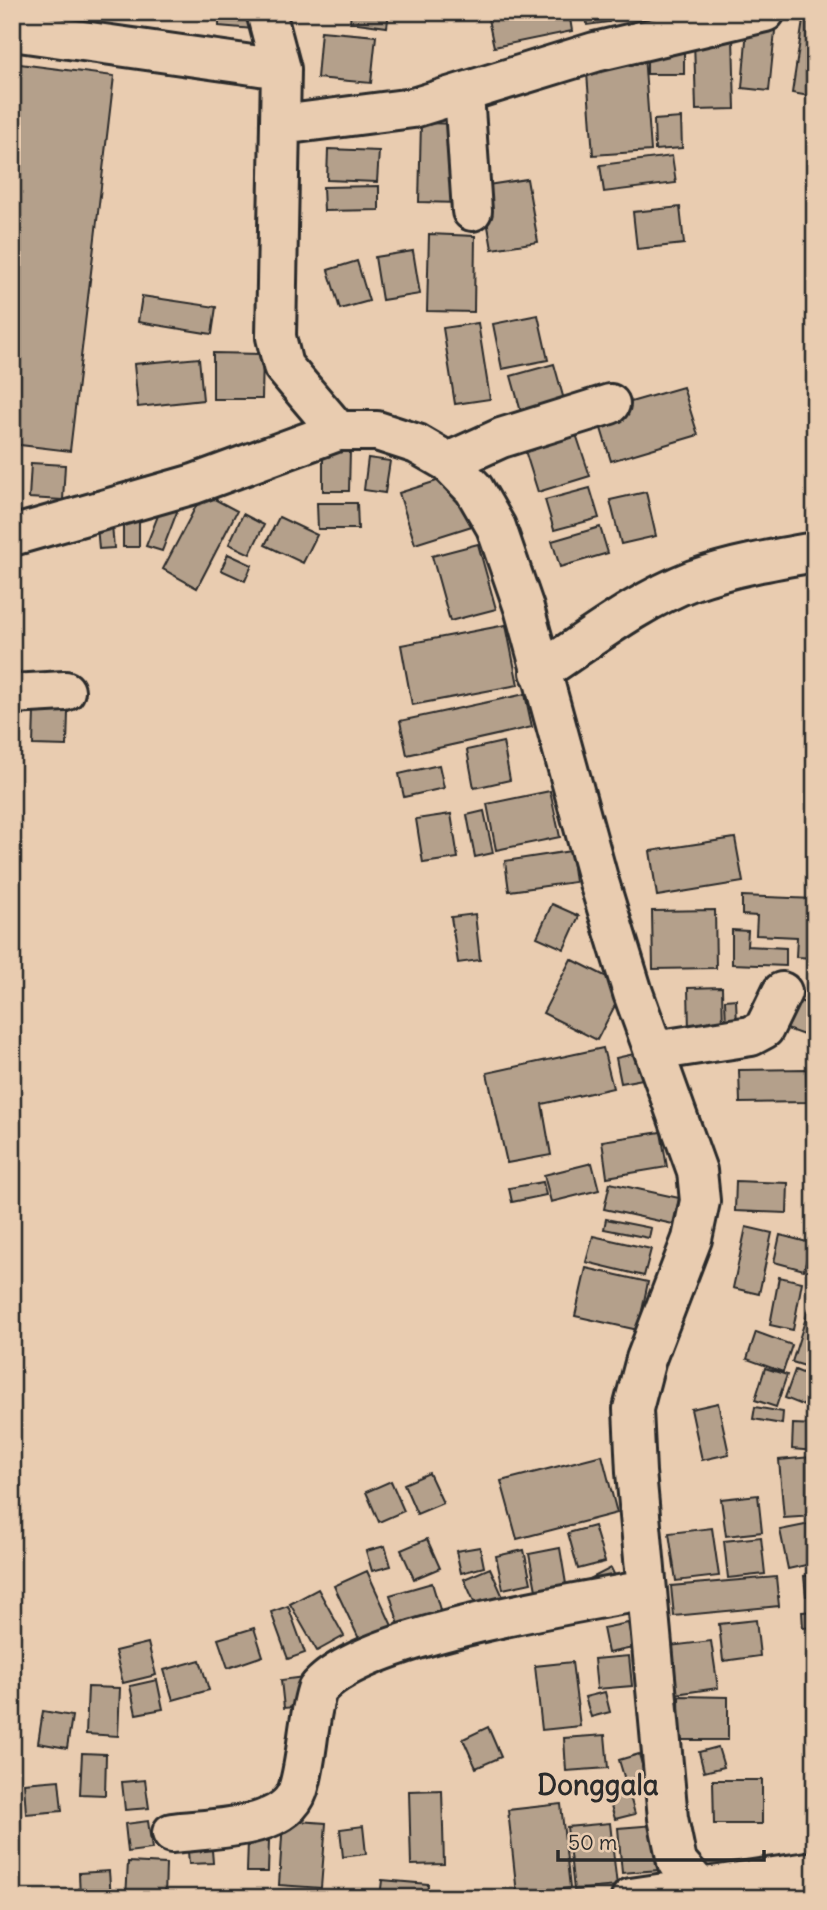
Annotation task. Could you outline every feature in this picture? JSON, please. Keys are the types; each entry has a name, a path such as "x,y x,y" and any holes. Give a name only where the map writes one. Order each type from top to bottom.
{"street":[{"path":"266,12 281,69 276,337 283,366 338,431"},
{"path":"281,125 413,108 595,52 765,12"},
{"path":"12,32 281,69"},
{"path":"464,94 472,211"},
{"path":"448,463 501,438 610,404"},
{"path":"12,536 194,484 338,431 377,431 417,444 448,463 474,489 496,527 524,608 599,882 654,1051 691,1150 700,1201 692,1239 646,1359 633,1409 636,1472 673,1852 685,1872 699,1887"},
{"path":"540,673 634,609 692,580 749,564 815,552"},
{"path":"12,694 65,691"},
{"path":"654,1051 751,1036 764,1029 782,992"},
{"path":"172,1833 255,1823 280,1814 290,1805 298,1790 317,1689 338,1672 373,1655 420,1639 493,1620 647,1590"},
{"path":"631,1898 699,1887 804,1881"}],"building":[{"path":"219,12 254,12 253,29 219,26"},
{"path":"351,12 389,12 387,27 350,22"},
{"path":"522,12 569,12 572,31 494,47 488,19"},
{"path":"585,12 608,12 609,22 587,25"},
{"path":"804,14 815,15 815,97 792,93"},
{"path":"747,28 775,31 769,91 742,88"},
{"path":"321,31 376,36 371,83 317,78"},
{"path":"733,37 735,109 696,110 694,38"},
{"path":"647,48 684,48 684,74 647,74"},
{"path":"644,55 651,151 593,155 586,59"},
{"path":"12,63 114,76 70,451 12,444"},
{"path":"681,118 682,148 655,150 654,120"},
{"path":"421,123 462,124 459,203 419,202"},
{"path":"328,149 379,151 377,182 327,180"},
{"path":"672,156 676,183 604,192 600,165"},
{"path":"527,179 538,242 492,249 481,186"},
{"path":"379,186 379,210 324,211 323,187"},
{"path":"680,207 684,244 637,249 633,212"},
{"path":"429,234 475,236 474,312 427,311"},
{"path":"413,251 420,294 382,300 375,257"},
{"path":"357,261 369,301 340,309 328,270"},
{"path":"142,296 216,307 212,334 138,322"},
{"path":"538,315 548,360 502,369 493,324"},
{"path":"478,323 490,399 455,404 443,328"},
{"path":"213,353 263,354 262,399 213,399"},
{"path":"199,358 203,400 138,407 134,364"},
{"path":"554,364 566,407 523,419 511,376"},
{"path":"683,387 698,435 611,461 596,412"},
{"path":"573,425 590,476 538,492 522,441"},
{"path":"323,449 350,450 349,491 323,491"},
{"path":"368,458 390,461 385,493 364,490"},
{"path":"31,463 65,465 63,500 29,498"},
{"path":"462,473 478,524 415,544 399,493"},
{"path":"590,488 599,518 554,530 545,500"},
{"path":"123,489 139,489 139,547 123,547"},
{"path":"646,492 656,536 621,544 610,500"},
{"path":"203,493 237,511 197,588 163,569"},
{"path":"165,498 180,504 162,551 146,546"},
{"path":"317,503 357,503 358,529 318,529"},
{"path":"111,513 114,548 99,549 96,514"},
{"path":"243,514 264,525 250,554 229,544"},
{"path":"279,517 317,535 303,563 265,545"},
{"path":"600,527 608,553 560,567 552,541"},
{"path":"478,544 496,609 450,621 432,556"},
{"path":"228,554 252,565 245,581 221,570"},
{"path":"506,625 518,685 412,705 401,645"},
{"path":"525,694 532,727 407,755 400,721"},
{"path":"34,711 68,712 67,746 33,745"},
{"path":"503,742 510,780 474,788 467,750"},
{"path":"439,765 444,788 404,797 399,774"},
{"path":"550,791 560,837 496,850 487,804"},
{"path":"484,811 493,853 475,857 467,815"},
{"path":"451,814 458,858 423,863 416,819"},
{"path":"735,838 743,882 657,896 650,851"},
{"path":"571,851 575,882 509,891 505,861"},
{"path":"742,896 815,899 815,958 796,957 797,937 756,935 757,916 742,915"},
{"path":"552,904 579,916 564,949 537,937"},
{"path":"715,910 716,968 653,969 652,911"},
{"path":"475,914 480,960 458,963 451,917"},
{"path":"732,930 748,931 747,946 786,948 786,966 732,964"},
{"path":"571,959 625,986 597,1040 543,1013"},
{"path":"722,987 723,1030 689,1031 688,988"},
{"path":"736,999 737,1026 726,1026 725,1000"},
{"path":"795,999 815,1007 815,1039 784,1028"},
{"path":"603,1048 613,1088 542,1104 551,1155 507,1163 487,1073"},
{"path":"643,1052 648,1078 621,1083 616,1058"},
{"path":"806,1069 807,1102 740,1103 739,1070"},
{"path":"661,1132 667,1167 607,1177 602,1141"},
{"path":"592,1163 599,1190 551,1202 544,1175"},
{"path":"736,1181 788,1183 787,1213 735,1211"},
{"path":"543,1182 546,1195 512,1202 509,1188"},
{"path":"610,1183 679,1198 673,1224 604,1209"},
{"path":"606,1219 651,1228 649,1238 604,1229"},
{"path":"746,1227 772,1233 759,1294 733,1288"},
{"path":"780,1235 811,1243 804,1270 774,1262"},
{"path":"593,1236 651,1249 644,1276 586,1262"},
{"path":"586,1268 648,1282 638,1330 575,1316"},
{"path":"779,1277 802,1282 793,1330 770,1325"},
{"path":"809,1308 815,1310 815,1369 792,1362"},
{"path":"756,1332 792,1345 783,1372 747,1359"},
{"path":"765,1368 787,1375 776,1407 755,1400"},
{"path":"795,1370 815,1378 805,1406 785,1398"},
{"path":"718,1403 729,1454 702,1460 691,1409"},
{"path":"755,1407 783,1412 782,1424 753,1419"},
{"path":"793,1424 815,1425 815,1451 792,1449"},
{"path":"602,1455 617,1513 517,1539 501,1481"},
{"path":"811,1457 815,1516 784,1518 779,1460"},
{"path":"429,1473 443,1503 417,1514 404,1484"},
{"path":"391,1481 404,1511 379,1522 366,1492"},
{"path":"758,1495 762,1532 726,1536 721,1499"},
{"path":"815,1523 815,1563 788,1569 780,1530"},
{"path":"594,1526 605,1562 578,1569 568,1533"},
{"path":"712,1528 719,1576 676,1581 669,1533"},
{"path":"761,1537 765,1574 728,1578 724,1541"},
{"path":"427,1539 440,1568 414,1579 401,1550"},
{"path":"385,1546 391,1566 372,1571 366,1551"},
{"path":"480,1547 484,1567 461,1573 456,1551"},
{"path":"560,1548 566,1584 536,1590 529,1554"},
{"path":"524,1550 531,1583 503,1589 496,1556"},
{"path":"490,1568 503,1597 477,1608 464,1579"},
{"path":"611,1568 617,1580 584,1582"},
{"path":"367,1571 393,1628 361,1643 334,1586"},
{"path":"815,1575 815,1596 806,1596 804,1576"},
{"path":"776,1577 779,1606 674,1616 671,1586"},
{"path":"432,1583 441,1613 399,1625 390,1595"},
{"path":"318,1589 344,1636 317,1651 290,1604"},
{"path":"288,1606 305,1653 288,1659 271,1612"},
{"path":"815,1611 815,1627 803,1628 802,1612"},
{"path":"756,1620 760,1656 723,1661 719,1624"},
{"path":"628,1623 633,1648 608,1653 603,1628"},
{"path":"254,1628 263,1656 228,1668 218,1639"},
{"path":"711,1641 718,1688 675,1694 669,1646"},
{"path":"148,1643 156,1675 123,1683 115,1651"},
{"path":"629,1656 632,1686 597,1689 594,1659"},
{"path":"200,1660 209,1690 173,1700 164,1670"},
{"path":"572,1662 580,1726 542,1730 535,1666"},
{"path":"304,1677 308,1706 284,1708 281,1680"},
{"path":"157,1680 163,1709 136,1714 130,1686"},
{"path":"88,1687 120,1688 118,1736 86,1734"},
{"path":"605,1692 610,1712 591,1717 585,1697"},
{"path":"679,1696 728,1697 728,1740 680,1740"},
{"path":"43,1711 72,1716 67,1748 38,1743"},
{"path":"488,1727 501,1757 476,1768 463,1739"},
{"path":"605,1735 608,1768 566,1771 564,1738"},
{"path":"718,1747 724,1767 704,1772 699,1752"},
{"path":"82,1753 106,1754 105,1795 80,1794"},
{"path":"639,1754 645,1775 625,1780 619,1760"},
{"path":"59,1780 62,1811 26,1814 24,1783"},
{"path":"145,1780 149,1808 125,1810 122,1782"},
{"path":"713,1780 762,1780 762,1824 714,1824"},
{"path":"442,1790 444,1864 411,1865 409,1791"},
{"path":"629,1793 635,1814 615,1819 609,1799"},
{"path":"561,1804 570,1888 517,1894 508,1810"},
{"path":"283,1820 326,1823 321,1888 279,1885"},
{"path":"148,1821 152,1849 128,1852 125,1824"},
{"path":"610,1823 617,1886 574,1890 567,1827"},
{"path":"655,1825 659,1870 622,1873 618,1828"},
{"path":"363,1826 366,1854 343,1857 340,1829"},
{"path":"211,1837 213,1863 189,1864 187,1839"},
{"path":"248,1840 269,1841 268,1872 247,1872"},
{"path":"128,1862 166,1864 165,1898 126,1898"},
{"path":"109,1871 111,1898 80,1898 79,1873"},
{"path":"382,1880 428,1884 427,1898 380,1898"}],"district":[{"name":"Donggala","path":"598,1785"}]}
